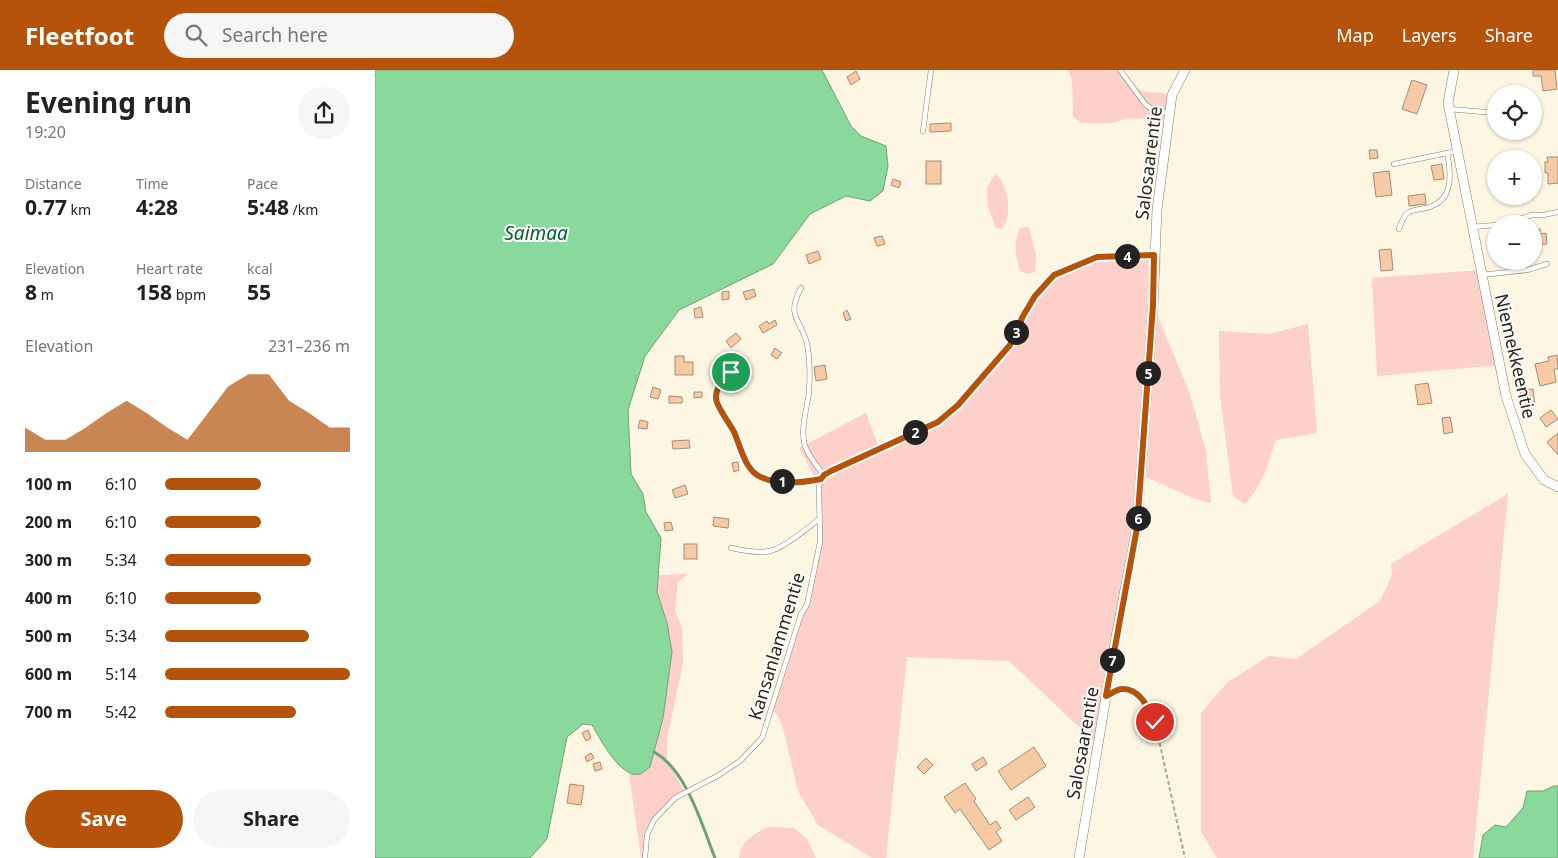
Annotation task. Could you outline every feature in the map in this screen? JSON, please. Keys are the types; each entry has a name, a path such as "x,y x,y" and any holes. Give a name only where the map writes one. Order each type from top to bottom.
{"street":[{"name":"Salosaarentie","path":"1079,858 1137,528 1153,305 1157,210 1172,95 1185,70"},
{"name":"Niemekkeentie","path":"1454,70 1448,103 1506,396 1525,454 1544,480 1558,486"}],"lane":[{"path":"923,131 931,70"},
{"path":"1120,70 1145,104 1170,114"},
{"path":"1449,109 1487,112"},
{"path":"1394,164 1457,151"},
{"path":"1399,229 1404,217 1409,212 1435,205 1446,194 1450,183 1447,154"},
{"path":"1542,215 1558,212"},
{"path":"1472,227 1487,226"},
{"path":"735,364 719,386 715,398 733,431 745,460 756,474 771,481 806,482 822,477 938,422 958,405 1010,345 1023,316 1035,296 1054,275 1097,257 1154,255"},
{"path":"1481,274 1527,270 1547,264"},
{"path":"801,288 793,304 794,315 803,331 808,348 810,377 804,419 805,444 811,459 822,477"},
{"name":"Kansanlammentie","path":"645,858 647,835 654,820 675,798 719,775 740,761 762,738 801,614 807,605 820,542 819,486 822,477"},
{"path":"731,548 759,552 771,551 804,531 819,519"}],"path":[{"path":"1106,696 1121,689 1135,692 1148,705 1155,722 1185,858"}],"shaded area":[{"path":"1068,70 1120,70 1129,81 1144,91 1172,95 1169,120 1127,118 1112,123 1082,123 1073,117 1072,80"},
{"path":"995,174 1002,182 1008,204 1007,218 1002,229 996,228 988,207 987,188"},
{"path":"1029,227 1036,256 1035,272 1028,274 1020,271 1016,244 1020,228"},
{"path":"1161,255 1158,317 1190,394 1206,451 1211,503 1193,498 1141,475 1137,528 1098,745 1009,661 907,657 886,858 872,858 818,825 798,791 783,728 777,714 771,710 801,614 807,605 820,542 819,486 799,448 866,413 879,448 938,422 958,405 1010,345 1035,296 1054,275 1097,257"},
{"path":"1481,270 1500,365 1377,376 1372,278"},
{"path":"1308,324 1317,433 1276,440 1260,482 1245,504 1233,496 1220,395 1219,331 1269,334"},
{"path":"1508,494 1473,858 1217,858 1201,832 1201,713 1228,682 1269,656 1296,659 1380,601 1392,575 1391,564"},
{"path":"688,574 678,582 675,611 682,627 683,663 667,738 667,759 685,793 675,798 650,825 645,858 641,858 629,773 640,774 667,623 657,592 658,575"},
{"path":"768,827 794,828 807,839 816,858 739,858 743,846 749,838"}],"water":[{"name":"Saimaa","path":"375,70 822,70 851,126 861,136 886,146 888,166 883,191 870,201 846,196 810,214 773,264 679,310 645,356 628,410 631,474 643,494 646,512 661,538 657,592 667,623 672,652 663,718 650,767 640,774 633,774 618,764 605,748 592,725 583,724 567,737 547,839 530,858 375,858"},
{"path":"1558,786 1558,858 1479,858 1483,835 1495,825 1506,827 1523,808 1527,791 1543,791"}],"building":[{"path":"1533,70 1555,70 1557,89 1543,91 1541,76 1533,76"},
{"path":"856,71 860,79 851,85 847,77"},
{"path":"1412,80 1427,85 1417,114 1402,109"},
{"path":"951,123 951,131 930,132 930,124"},
{"path":"1369,150 1377,150 1378,158 1370,159"},
{"path":"1547,157 1558,157 1558,183 1548,184 1548,173 1545,173 1545,162 1548,162"},
{"path":"926,161 941,161 941,184 926,184"},
{"path":"1442,164 1444,179 1434,180 1431,166"},
{"path":"1389,171 1392,195 1376,197 1373,173"},
{"path":"893,179 901,182 899,188 891,185"},
{"path":"1425,194 1426,204 1409,206 1408,196"},
{"path":"1546,233 1547,244 1542,244 1542,234"},
{"path":"882,236 885,244 877,246 874,238"},
{"path":"1391,249 1393,270 1381,271 1379,250"},
{"path":"818,251 821,259 809,264 806,255"},
{"path":"754,289 756,296 746,300 743,292"},
{"path":"729,291 729,299 722,300 722,292"},
{"path":"701,307 703,317 695,318 694,309"},
{"path":"847,310 851,319 846,321 843,313"},
{"path":"775,320 777,325 763,333 759,326 767,321 769,324"},
{"path":"736,333 741,339 731,348 726,341"},
{"path":"775,348 782,353 777,359 771,355"},
{"path":"1557,355 1558,369 1554,369 1556,382 1540,386 1535,364 1549,361 1548,357"},
{"path":"675,356 684,356 684,362 693,362 693,375 675,375"},
{"path":"825,365 827,379 816,381 814,367"},
{"path":"1428,383 1432,403 1418,405 1415,385"},
{"path":"653,387 661,390 658,399 650,397"},
{"path":"1533,389 1535,406 1522,407 1520,390"},
{"path":"694,392 702,392 702,397 694,398"},
{"path":"669,396 682,397 682,403 669,403"},
{"path":"1551,410 1558,419 1546,427 1540,418"},
{"path":"1450,417 1453,432 1444,434 1442,418"},
{"path":"640,420 648,422 647,429 638,428"},
{"path":"1558,433 1558,455 1547,442"},
{"path":"689,440 690,448 673,449 672,441"},
{"path":"738,462 739,470 734,472 732,463"},
{"path":"685,485 688,494 675,498 672,490"},
{"path":"714,517 729,519 728,528 713,526"},
{"path":"671,522 673,530 665,531 664,523"},
{"path":"684,544 697,544 697,559 684,559"},
{"path":"588,730 591,738 586,741 582,733"},
{"path":"1034,747 1046,766 1011,790 998,771"},
{"path":"591,753 594,758 587,762 585,757"},
{"path":"983,757 987,764 976,771 972,764"},
{"path":"926,758 933,765 924,774 917,767"},
{"path":"600,762 602,769 595,771 593,764"},
{"path":"965,783 990,825 996,821 1001,828 996,832 1002,841 989,850 960,809 955,813 944,797"},
{"path":"570,784 584,786 581,805 567,803"},
{"path":"1028,797 1035,807 1016,820 1009,810"}],"waterway":[{"path":"654,752 665,760 684,784 692,799 715,858"}],"route":[{"path":"731,372 719,386 715,398 733,431 745,460 756,474 771,481 806,482 821,479 831,471 938,422 958,405 1010,345 1023,316 1035,296 1054,275 1097,257 1154,255 1153,305 1137,528 1106,696 1121,689 1135,692 1148,705 1155,722"}]}
